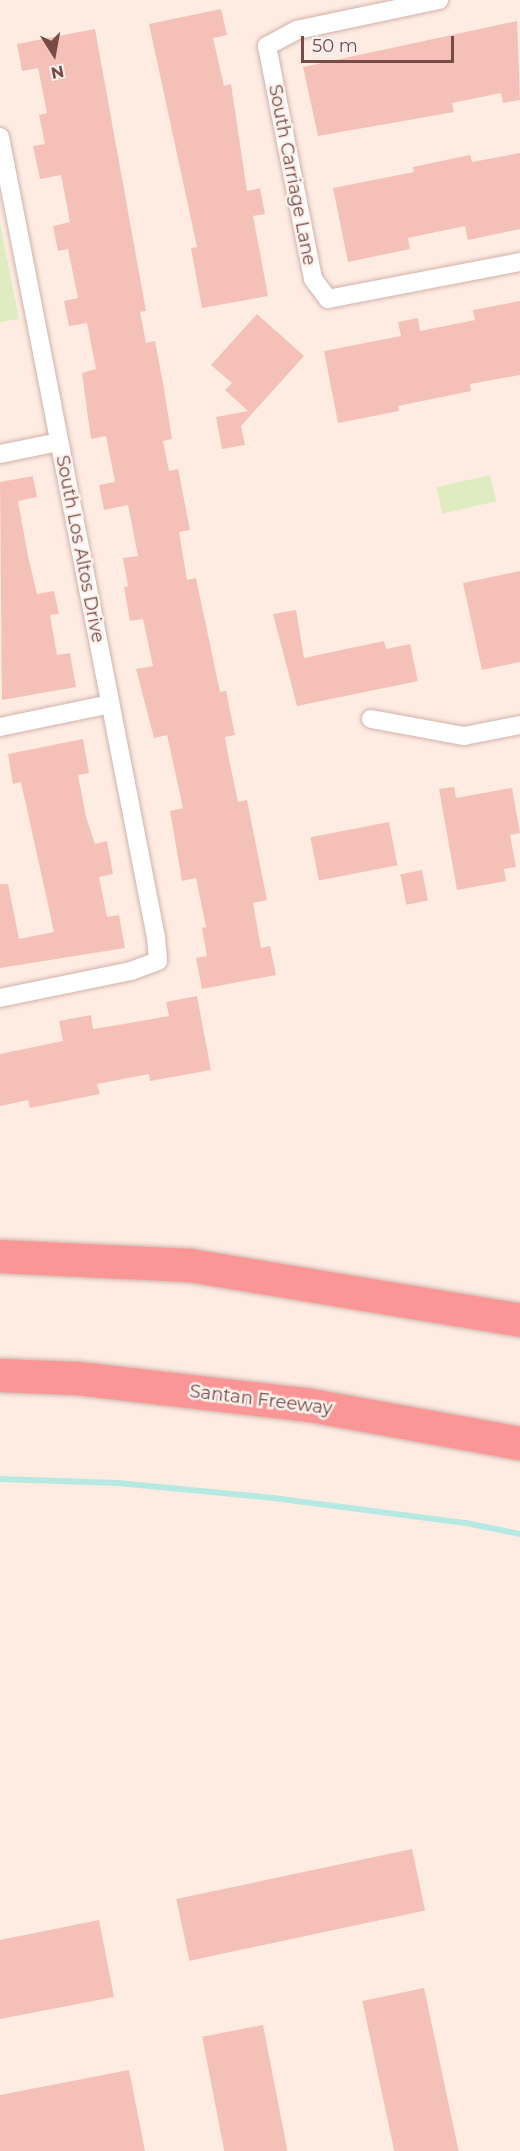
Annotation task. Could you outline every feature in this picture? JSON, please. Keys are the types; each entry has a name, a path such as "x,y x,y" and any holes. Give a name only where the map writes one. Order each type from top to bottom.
{"highway":[{"path":"0,1256 189,1265 520,1298"},
{"path":"189,1265 520,1320"},
{"name":"Santan Freeway","path":"0,1375 77,1378 310,1405 520,1443"}],"street":[{"name":"South Carriage Lane","path":"439,0 297,30 267,46 313,279 328,299 520,262"},
{"name":"South Los Altos Drive","path":"0,137 158,961 131,971 0,998"},
{"path":"0,454 58,442"},
{"path":"0,727 110,704"},
{"path":"371,719 464,736 520,725"}],"green space":[{"path":"0,223 19,319 0,322"},
{"path":"490,475 496,501 442,514 436,487"}],"building":[{"path":"221,9 227,35 213,38 224,86 231,84 247,191 260,188 265,214 253,216 268,296 202,308 191,248 197,247 149,24"},
{"path":"517,21 520,100 503,103 501,93 452,103 454,112 318,136 303,67"},
{"path":"95,29 146,311 140,312 146,343 155,341 163,383 172,439 163,441 169,471 178,469 190,530 179,532 187,580 196,578 220,692 226,691 235,735 225,737 228,754 238,802 247,800 267,900 253,903 261,948 270,946 276,975 202,989 196,958 207,956 202,928 206,927 196,878 182,881 170,811 183,808 167,735 154,738 136,669 153,666 143,619 130,621 124,587 128,586 123,558 138,556 128,505 104,510 99,485 115,482 106,436 91,439 82,373 96,369 87,323 69,326 64,301 78,298 68,249 58,251 53,226 70,222 61,175 40,179 33,146 45,144 39,115 47,113 38,68 22,71 17,44"},
{"path":"520,153 520,229 468,240 465,226 408,238 410,249 348,262 333,188 414,172 413,167 470,155 472,162"},
{"path":"520,301 520,375 470,384 471,391 398,406 399,411 338,423 324,351 401,336 398,322 418,318 420,331 475,320 473,310"},
{"path":"257,314 304,356 241,426 245,445 222,449 216,417 248,411 225,390 232,383 211,365"},
{"path":"33,476 37,497 18,501 28,556 37,594 54,591 59,614 50,615 57,655 70,653 76,687 2,700 0,482"},
{"path":"520,571 520,662 482,670 463,583"},
{"path":"296,610 304,658 384,641 386,649 410,644 418,681 297,706 273,614"},
{"path":"83,739 89,773 78,775 86,817 95,844 107,841 113,874 99,877 107,917 119,915 125,948 0,968 0,884 8,884 19,939 54,932 21,782 13,784 8,754"},
{"path":"454,787 456,798 512,788 520,833 510,835 516,867 504,869 506,881 457,890 439,789"},
{"path":"389,822 397,865 319,880 310,837"},
{"path":"422,870 428,900 406,905 400,874"},
{"path":"197,996 211,1070 150,1081 149,1074 97,1084 100,1094 30,1108 28,1100 0,1106 0,1054 63,1041 59,1021 91,1015 93,1029 169,1016 166,1002"},
{"path":"412,1849 425,1911 189,1961 176,1899"},
{"path":"99,1920 114,1997 0,2019 0,1940"},
{"path":"424,1988 459,2151 394,2151 362,2001"},
{"path":"263,2025 287,2151 224,2151 202,2037"},
{"path":"129,2070 145,2151 0,2151 0,2095"}],"waterway":[{"path":"0,1479 118,1483 273,1498 466,1523 520,1534"}]}
